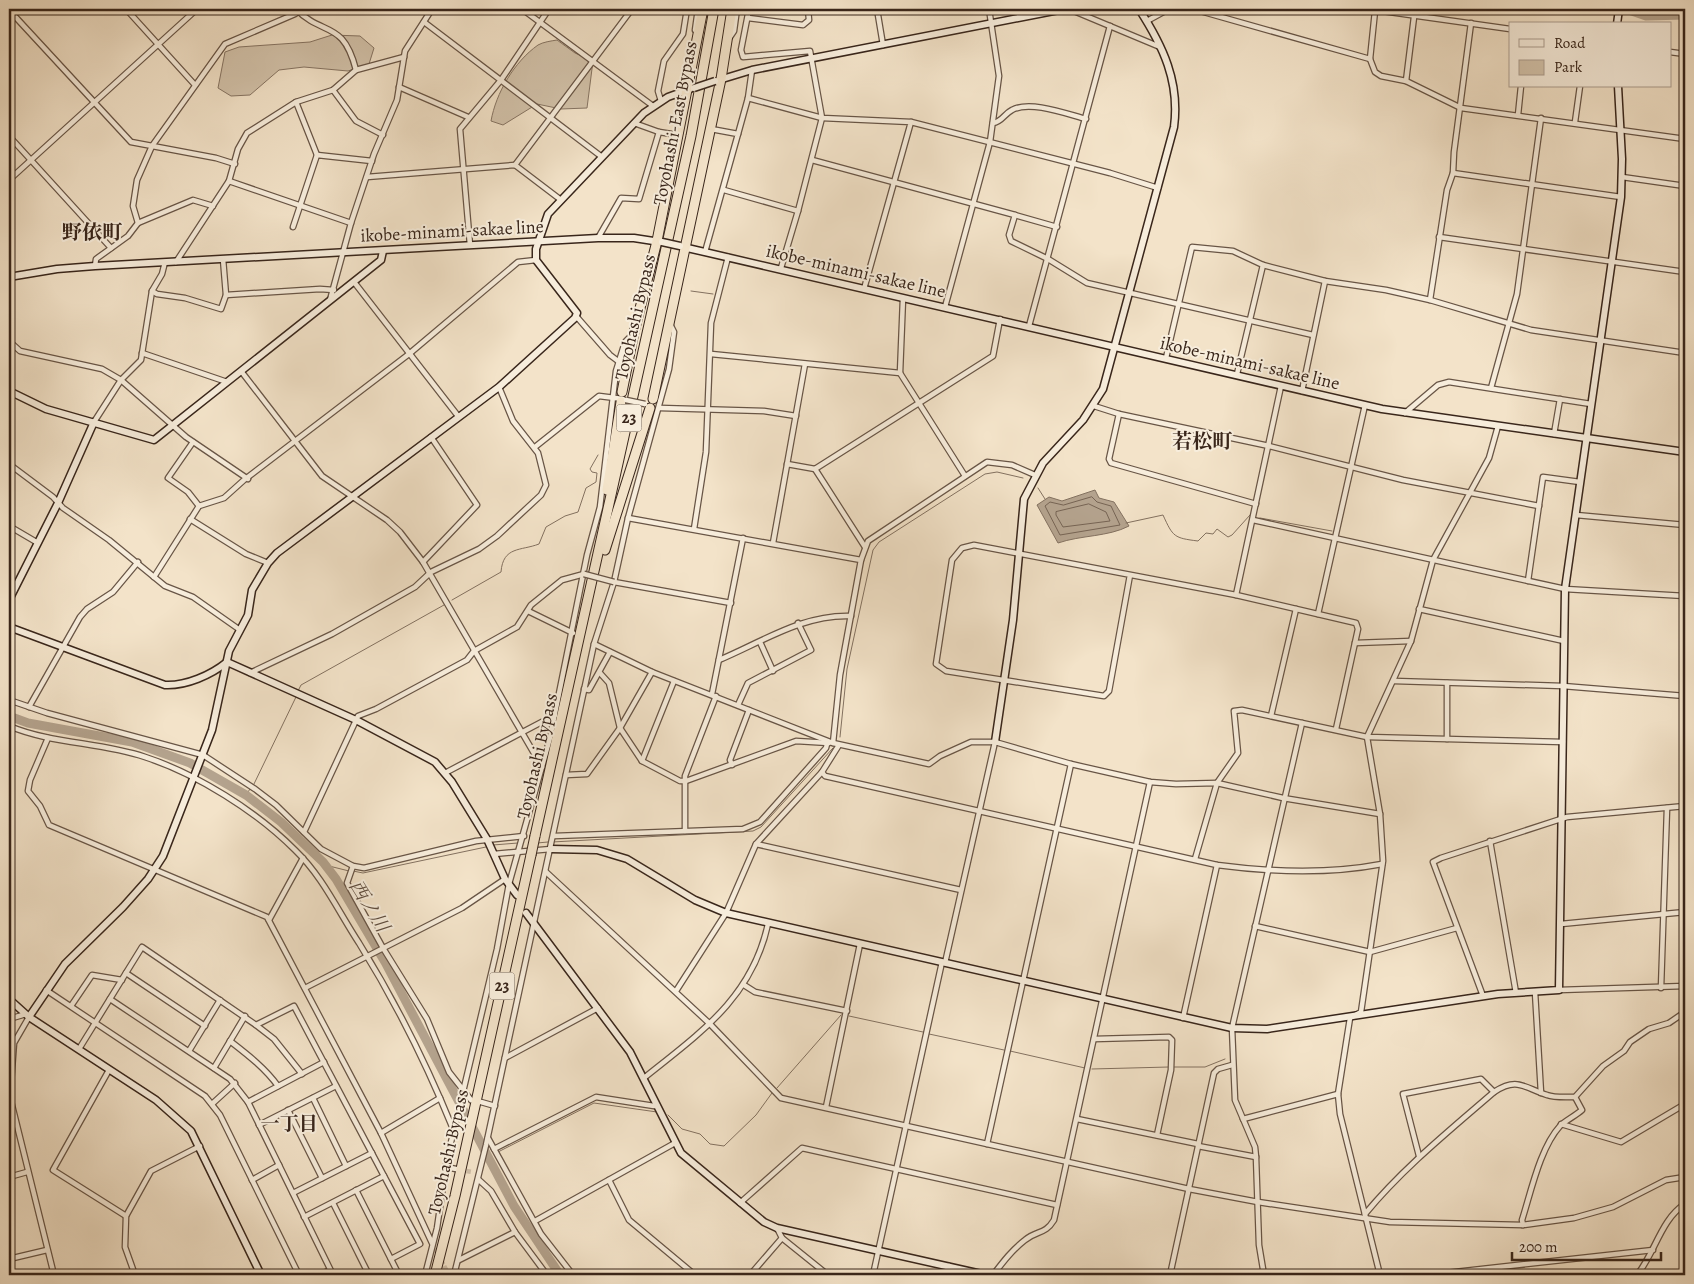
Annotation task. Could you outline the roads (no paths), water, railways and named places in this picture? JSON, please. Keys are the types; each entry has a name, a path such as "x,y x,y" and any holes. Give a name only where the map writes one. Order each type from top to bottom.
{"highway":[{"name":"23","path":"598,554 634,332 662,243 679,135 691,88 703,9"},
{"name":"Toyohashi-East Bypass","path":"662,243 691,136 714,9"},
{"name":"23","path":"590,591 600,568 654,405 683,247 710,128 732,9"},
{"name":"Toyohashi Bypass","path":"435,1275 473,1117 590,591 662,243"}],"street":[{"path":"126,9 195,85"},
{"path":"9,180 197,9"},
{"path":"329,302 334,290 342,252 351,223 372,161 397,100 404,57 432,9"},
{"path":"522,9 653,106"},
{"path":"470,245 460,129 468,117 501,80 549,9"},
{"path":"515,165 632,9"},
{"path":"661,101 658,91 664,61 683,34 687,9"},
{"path":"696,48 693,41 698,9"},
{"path":"726,42 734,31 737,9"},
{"path":"749,9 741,50 742,57 810,51 822,118 798,211 780,268"},
{"path":"748,18 803,25 809,20 808,9"},
{"path":"877,9 883,45"},
{"path":"945,307 974,204 993,123 999,76 989,9"},
{"path":"618,361 610,355 576,316 536,260 544,220 634,123 653,106 691,88 752,70 1064,9"},
{"path":"1069,9 1161,47"},
{"path":"873,1275 905,1126 995,742 1012,620 1024,498 1034,475 1049,454 1083,420 1094,406 1103,389 1159,188 1176,111 1174,83 1161,47 1139,9"},
{"path":"1147,21 1169,9"},
{"path":"1193,9 1370,59"},
{"path":"1368,9 1414,17 1509,29"},
{"path":"1617,22 1619,9"},
{"path":"9,10 131,142 216,158 235,164"},
{"path":"138,223 133,206 138,180 152,146 225,44 298,10 332,31 347,44 356,70"},
{"path":"1375,11 1370,59 1375,72 1381,76 1406,81 1460,108 1575,122 1685,139"},
{"path":"1406,81 1414,17"},
{"path":"424,22 602,157"},
{"path":"1430,300 1447,190 1453,173 1454,152 1471,23"},
{"path":"1029,326 1110,26"},
{"path":"1672,52 1685,54"},
{"path":"176,262 229,181 238,149 247,133 296,102 333,90 356,70 404,57"},
{"path":"705,252 724,190 748,98 752,70"},
{"path":"399,86 468,117"},
{"path":"1518,115 1522,88"},
{"path":"1575,122 1580,88"},
{"path":"1559,990 1565,589 1621,197 1621,130 1618,88"},
{"path":"333,90 356,122 382,135"},
{"path":"748,98 822,118 911,122 1110,173 1159,188"},
{"path":"292,227 317,155 296,102"},
{"path":"993,123 998,122 1012,109 1039,107 1086,119"},
{"path":"1491,388 1517,294 1541,118"},
{"path":"864,289 911,122"},
{"path":"634,123 660,132 679,135"},
{"path":"710,128 738,134"},
{"path":"598,238 621,198 639,198 660,132"},
{"path":"9,136 111,248"},
{"path":"317,155 372,161"},
{"path":"812,160 1057,227"},
{"path":"367,177 515,165 561,200"},
{"path":"1453,173 1621,197"},
{"path":"1622,177 1685,186"},
{"path":"229,181 351,223"},
{"path":"724,190 798,211"},
{"path":"95,266 96,259 128,236 138,223 193,200 213,206"},
{"path":"1015,215 1009,235 1011,241 1048,259 1086,284 1130,292 1313,335"},
{"path":"1439,237 1685,272"},
{"name":"ikobe-minami-sakae line","path":"9,277 57,268 539,241 628,238 683,247 780,268 1365,405 1405,413 1685,452"},
{"path":"1166,358 1192,247 1233,251 1263,265 1325,281 1386,290 1430,300 1531,330 1685,353"},
{"path":"9,391 46,408 154,440 382,260 383,251"},
{"path":"694,529 706,452 711,323 728,257"},
{"path":"152,291 157,294 178,297 221,308 226,295 223,259"},
{"path":"154,577 199,506 224,498 409,354 518,262 536,260"},
{"path":"9,600 58,503 94,422 121,380 141,360 152,291 162,274 165,262"},
{"path":"1237,374 1263,265"},
{"path":"1302,391 1325,281"},
{"path":"354,282 458,416"},
{"path":"226,295 320,289 334,290"},
{"path":"903,298 900,373 965,476"},
{"path":"9,300 9,312"},
{"path":"54,1275 10,1097 11,1062 14,1043 27,1016 69,959 102,929 156,868 163,856 212,730 233,640 248,614 252,590 268,563 278,554 498,386 576,316"},
{"path":"787,464 815,469 993,356 1000,320"},
{"path":"425,1275 436,1228 454,1128 476,1030 497,950 507,881 520,849 555,715 600,507 612,397 618,361 624,342 634,332"},
{"path":"9,340 20,351 102,369 121,380 193,442 248,479"},
{"path":"142,353 227,382"},
{"path":"711,354 900,373"},
{"path":"773,543 806,364"},
{"path":"241,371 322,476 353,498 362,502 400,532 431,572 520,732 542,767"},
{"path":"1405,413 1443,383 1491,388 1591,404"},
{"path":"250,674 332,634 416,587 431,572 491,540 541,496 546,485 535,447 513,421 498,386"},
{"path":"1236,595 1281,386"},
{"path":"535,447 599,396 623,398 654,405 764,411 796,416"},
{"path":"1554,434 1560,399"},
{"path":"454,1275 479,1180 534,922 552,848 594,644 614,582 654,405"},
{"path":"1318,614 1365,405"},
{"path":"1094,406 1119,414 1269,446 1403,480 1538,506"},
{"path":"1119,414 1110,459 1111,463 1256,504"},
{"path":"1350,1018 1361,1012 1382,864 1380,814 1367,737 1411,641 1433,560 1490,458 1498,426"},
{"path":"423,562 477,505 431,437"},
{"path":"193,442 168,478 188,492 199,506"},
{"path":"676,991 726,913 756,844 822,772 836,744 840,675 861,560 865,547 872,536 986,462 1012,465 1034,475"},
{"path":"9,464 138,562 165,586 193,597 240,630"},
{"path":"815,469 865,547"},
{"path":"1528,581 1543,477 1580,482"},
{"path":"1576,515 1685,525"},
{"path":"628,518 861,560"},
{"path":"190,519 246,554 268,563"},
{"path":"1253,520 1565,589 1685,596"},
{"path":"9,526 38,543"},
{"path":"685,831 685,776 714,695 743,538"},
{"path":"1130,575 1109,690 1104,696 946,671 940,669 936,664 952,560 957,553 962,548 974,545 1018,552 1236,595 1356,623 1358,629 1336,729"},
{"path":"29,707 87,609 113,592 138,562"},
{"path":"304,832 358,716 376,710 467,660 474,651 517,627 531,605 562,580 584,574 614,582 731,603"},
{"path":"1419,609 1564,641"},
{"path":"528,610 573,633"},
{"path":"1271,716 1296,610"},
{"path":"719,660 798,623 835,616 851,616"},
{"path":"738,705 748,683 811,650 798,623"},
{"path":"9,627 165,685 181,684 220,668 228,662"},
{"path":"1355,643 1411,641"},
{"path":"760,642 773,670"},
{"path":"594,644 652,672 836,744 929,764 940,756 971,742 995,742 1071,764 1150,782 1176,784 1217,783 1283,798 1380,814"},
{"path":"584,689 589,690 610,652"},
{"path":"228,662 250,674 356,720 435,762 445,772 488,841 507,881 517,894"},
{"path":"566,775 587,774 620,728 652,672"},
{"path":"600,673 609,682 620,728 642,761 680,781 686,781 796,741 836,744"},
{"path":"642,761 674,681"},
{"path":"1394,681 1564,686 1685,696"},
{"path":"1447,682 1447,739"},
{"path":"9,700 203,756 252,787 321,849 352,867 364,868 488,841 523,837"},
{"path":"732,764 730,760 749,710"},
{"path":"1195,859 1217,783 1238,753 1234,711 1271,716 1367,737 1563,742"},
{"path":"445,772 555,715"},
{"path":"1264,1275 1259,1245 1256,1157 1235,1100 1232,1065 1232,1028 1283,798 1302,723"},
{"path":"9,726 48,738 145,757 192,778 216,790 252,814 303,858 321,879 368,956 454,1128"},
{"path":"48,738 30,780 28,791 40,806 49,825 156,868 264,915 270,920 381,1132 432,1243"},
{"path":"554,837 743,829 754,826 760,822 820,755 827,744"},
{"path":"986,1144 1071,764"},
{"path":"822,772 825,776 1217,865 1307,870 1382,864"},
{"path":"993,1275 1010,1253 1028,1238 1048,1230 1054,1220 1150,782"},
{"path":"1484,996 1457,928 1434,862 1441,858 1563,818 1685,806"},
{"path":"1661,988 1667,808"},
{"path":"1490,842 1516,993"},
{"path":"756,844 961,890"},
{"path":"493,852 552,848 591,850 627,859 695,900 726,913 1102,1000 1232,1028 1267,1029 1350,1018 1484,996 1516,993 1685,986"},
{"path":"270,920 303,858"},
{"path":"1183,1018 1217,865"},
{"path":"352,867 347,883 383,949 427,1019 449,1072 463,1094 471,1100"},
{"path":"546,872 676,991 781,1098 1189,1189 1367,1220 1523,1225 1592,1214 1613,1207 1666,1180 1685,1177"},
{"path":"305,988 462,908 507,881"},
{"path":"1561,924 1685,912"},
{"path":"526,913 630,1052 675,1143 686,1159 764,1222 777,1228 986,1275"},
{"path":"644,1078 710,1024 744,985 766,934 768,924"},
{"path":"1255,926 1370,952 1457,928"},
{"path":"826,1107 860,944"},
{"path":"79,1049 142,947 245,1016 274,1040 302,1074"},
{"path":"126,973 205,1026"},
{"path":"71,1006 92,975 122,980"},
{"path":"744,985 755,992 847,1011"},
{"path":"46,990 205,1096 220,1115 299,1275"},
{"path":"1535,992 1541,1092"},
{"path":"9,999 27,1016 79,1049 176,1116 191,1131 200,1146 261,1275"},
{"path":"110,999 235,1083 248,1102 333,1275"},
{"path":"189,1051 220,1000"},
{"path":"256,1025 294,1006 420,1244 391,1259"},
{"path":"505,1058 598,1008"},
{"path":"1575,1097 1603,1066 1624,1051 1630,1042 1649,1028 1669,1023 1685,1012"},
{"path":"9,1019 27,1016"},
{"path":"214,1068 245,1016"},
{"path":"1350,1018 1338,1094 1340,1114 1380,1275"},
{"path":"1094,1039 1169,1037 1172,1040 1171,1070 1158,1135"},
{"path":"230,1041 258,1063 278,1086"},
{"path":"248,1102 324,1062"},
{"path":"1170,1275 1214,1073 1218,1069 1232,1065"},
{"path":"109,1070 53,1170 126,1216"},
{"path":"1419,1156 1403,1094 1482,1079 1494,1092"},
{"path":"212,1104 235,1083"},
{"path":"1365,1214 1419,1156 1506,1084 1515,1083 1548,1096 1575,1097"},
{"path":"259,1125 336,1086"},
{"path":"1243,1118 1338,1094"},
{"path":"494,1149 596,1097 654,1106 657,1104"},
{"path":"1523,1225 1522,1220 1548,1144 1561,1124 1572,1120 1582,1110 1575,1097"},
{"path":"313,1098 346,1166"},
{"path":"381,1132 440,1098"},
{"path":"481,1102 495,1106"},
{"path":"1561,1124 1621,1142 1685,1104"},
{"path":"288,1110 322,1178"},
{"path":"1077,1118 1256,1157"},
{"path":"488,1138 541,1234 573,1275"},
{"path":"535,1221 675,1143"},
{"path":"135,1275 125,1247 126,1216 151,1171 200,1146"},
{"path":"740,1203 802,1148 1057,1205"},
{"path":"292,1193 372,1153"},
{"path":"252,1180 278,1165"},
{"path":"446,1167 456,1169"},
{"path":"9,1177 27,1172"},
{"path":"472,1172 480,1174"},
{"path":"304,1217 384,1176"},
{"path":"479,1180 491,1192 515,1232 548,1275"},
{"path":"609,1180 629,1220 695,1275"},
{"path":"356,1190 399,1275"},
{"path":"333,1203 369,1275"},
{"path":"1637,1275 1648,1262 1671,1215 1685,1204"},
{"path":"777,1228 782,1238 828,1275"},
{"path":"459,1260 515,1232"},
{"path":"750,1275 782,1238"},
{"path":"9,1259 47,1250"},
{"path":"1428,1275 1653,1250"},
{"path":"947,1275 949,1266"},
{"path":"320,1275 330,1270"}],"water":[{"path":"1095,490 1099,498 1114,502 1129,526 1121,530 1058,543 1037,505 1049,497 1062,501"}],"waterway":[{"path":"1626,9 1646,16 1685,15"},
{"path":"691,291 713,294"},
{"path":"452,600 501,572 502,564 509,554 539,544 546,527 565,516 578,512 586,488 596,482 597,473 592,472 590,469 598,455"},
{"path":"840,737 847,669 873,550 879,542 985,474 997,472 1023,478"},
{"path":"1038,488 1045,499"},
{"path":"1126,523 1163,515 1169,528 1175,535 1184,539 1198,541 1206,533 1213,534 1217,529 1228,537 1250,515"},
{"path":"1260,518 1332,531"},
{"path":"298,691 301,685 444,605"},
{"path":"253,786 296,697"},
{"name":"西ノ川","path":"9,716 28,723 132,742 190,763 246,795 281,822 323,862 336,879 385,962 514,1206 560,1275"},
{"path":"552,842 753,831 761,827 833,748"},
{"name":"西ノ川","path":"246,795 250,789"},
{"path":"537,843 548,842"},
{"path":"493,845 518,843"},
{"path":"353,871 363,873 486,847"},
{"path":"325,865 349,871"},
{"path":"777,1088 841,1015"},
{"path":"849,1016 923,1032"},
{"path":"929,1034 1004,1050"},
{"path":"1010,1051 1085,1068"},
{"path":"1174,1067 1205,1067 1225,1059"},
{"path":"1092,1069 1169,1067"},
{"path":"668,1115 682,1129 700,1134 710,1144 724,1146 756,1115 772,1093"},
{"path":"498,1152 594,1103 657,1112"}],"tunnel":[{"path":"460,1170 472,1172"},
{"path":"432,1243 449,1275"}],"district":[{"name":"野依町","path":"92,232"},
{"name":"若松町","path":"1202,441"},
{"name":"一丁目","path":"289,1124"}]}
